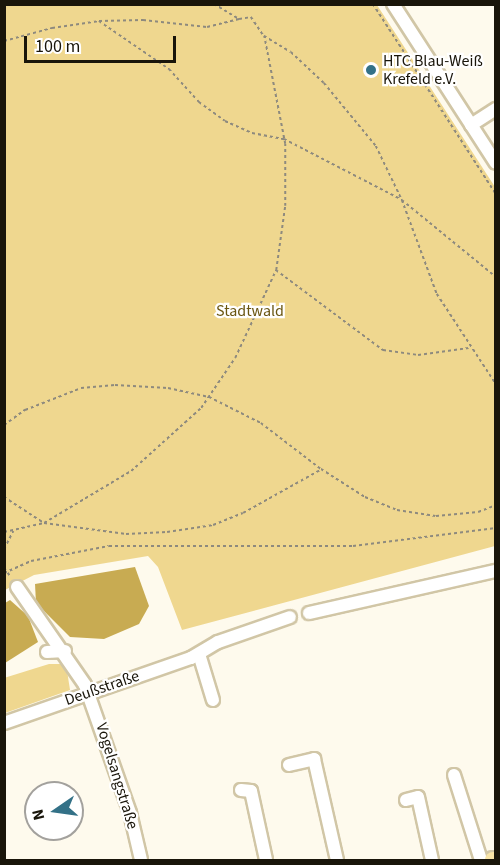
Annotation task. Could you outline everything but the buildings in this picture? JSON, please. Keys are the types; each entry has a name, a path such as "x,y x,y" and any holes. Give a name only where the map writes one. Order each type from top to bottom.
{"street":[{"path":"393,4 495,163"},
{"path":"471,125 495,109"},
{"path":"309,613 495,571"},
{"name":"Vogelsangstraße","path":"17,587 65,651 88,693 130,813 141,861"},
{"name":"Deußstraße","path":"4,723 199,654 218,642 290,617"},
{"path":"47,651 65,651"},
{"path":"199,654 213,700"},
{"path":"289,765 314,759 337,861"},
{"path":"454,775 482,861"},
{"path":"241,790 251,791 266,861"},
{"path":"406,800 418,797 432,861"}],"path":[{"path":"214,4 239,19"},
{"path":"373,4 495,194"},
{"path":"4,41 52,28 99,21 142,20 207,27 251,17 264,36 284,139 285,206 276,270 235,358 208,398 131,471 44,523 4,532"},
{"path":"99,21 169,69 199,102 225,121 252,133 284,139 402,200 495,277"},
{"path":"264,36 291,52 324,83 376,146 402,200 437,294 495,384"},
{"path":"276,270 383,350 418,355 470,348"},
{"path":"4,424 25,410 81,388 115,385 168,388 208,398 261,423 321,469 366,497 397,510 436,516 478,512 495,505"},
{"path":"4,497 44,523 126,534 213,525 276,497 321,469"},
{"path":"4,573 31,561 109,546 353,546 495,528"},
{"path":"4,549 13,531"}],"green space":[{"name":"Stadtwald","path":"4,5 377,5 495,187 495,546 182,630 158,567 148,556 34,575 5,590"},
{"path":"49,664 66,664 70,690 5,713 4,678"}],"shaded area":[{"path":"135,567 149,606 139,624 104,639 70,637 36,603 35,584"},
{"path":"10,600 28,616 38,642 5,663 5,603"}],"place":[{"name":"HTC Blau-Weiß Krefeld e.V.","path":"371,70"}]}
